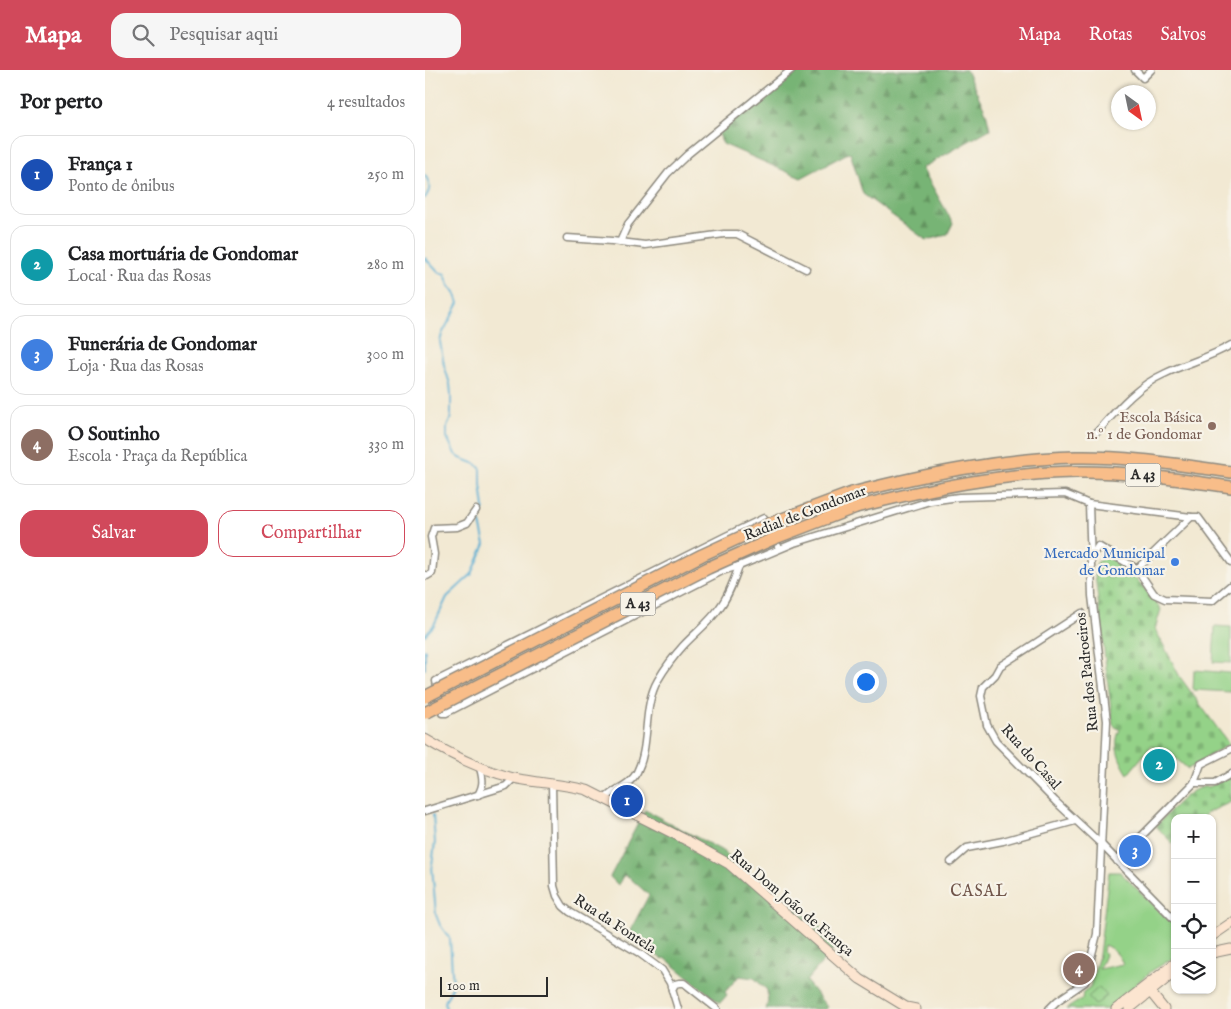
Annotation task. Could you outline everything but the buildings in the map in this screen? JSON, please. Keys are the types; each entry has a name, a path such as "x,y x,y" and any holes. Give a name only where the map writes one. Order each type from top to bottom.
{"highway":[{"name":"Radial de Gondomar","path":"425,697 702,555 769,524 852,493 926,474 991,464 1077,457 1149,460 1231,472"},
{"name":"Radial de Gondomar","path":"425,713 709,568 775,538 856,507 929,489 1002,477 1077,472 1148,475 1231,487"}],"main road":[{"name":"Rua Dom João de França","path":"425,739 450,754 480,768 514,778 587,790 688,841 729,864 860,979 906,1007 916,1009"},
{"path":"1216,933 1231,923"},
{"path":"1216,952 1231,949"},
{"path":"1129,1009 1171,967"},
{"path":"1116,1009 1171,974"},
{"path":"1147,989 1164,1009"}],"street":[{"path":"620,242 627,224 668,173 688,154 791,70"},
{"path":"1135,70 1143,78 1151,70"},
{"path":"567,238 645,245 724,234 737,234 806,269"},
{"path":"1097,432 1140,388 1163,374 1215,355 1231,345"},
{"path":"779,548 764,518 726,536 436,681 442,713 722,571 739,566 794,542 929,501 959,497 1065,494 1089,504 1191,518 1197,517 1231,562"},
{"name":"Rua dos Padroeiros","path":"1049,1009 1057,1001 1085,982 1097,934 1107,721 1092,596 1089,504"},
{"path":"425,575 427,576 432,572 434,554 431,537 434,528 457,527 467,523 476,510"},
{"path":"1137,568 1191,518"},
{"path":"605,799 630,782 637,773 643,753 651,701 657,681 682,647 720,608 730,590 739,566 726,536"},
{"path":"1091,556 1098,546 1137,568 1154,594 1165,598 1212,601 1231,585"},
{"name":"Rua do Casal","path":"1082,613 1000,666 995,675 983,687 981,696 987,725 996,741 1171,916"},
{"path":"1117,861 1193,783 1201,764 1231,749"},
{"path":"478,795 483,788 480,768"},
{"path":"1193,783 1215,783 1231,774"},
{"path":"425,810 506,786 514,778"},
{"name":"Rua da Fontela","path":"552,784 553,867 554,886 557,896 563,906 570,912 662,970 673,990 678,1009"},
{"path":"951,862 967,848 1003,841 1075,821"},
{"path":"673,990 675,984 679,982 684,983 717,1009"}],"green space":[{"path":"802,70 966,70 986,112 990,129 922,168 953,223 947,235 926,240 863,194 850,152 801,178 723,144 716,131"},
{"path":"1105,556 1112,558 1128,570 1161,609 1155,629 1180,677 1229,744 1188,769 1164,748 1161,751 1152,745 1128,774 1122,764 1117,747 1120,730 1113,725 1095,575 1097,564"},
{"path":"1215,626 1231,627 1231,663 1213,662"},
{"path":"1194,670 1231,673 1231,692 1193,690"},
{"path":"1231,776 1231,802 1206,814 1171,814 1171,842 1156,826 1188,794 1202,787 1209,787"},
{"path":"645,810 721,850 818,925 838,944 806,981 827,1007 826,1009 766,1009 768,1003 767,990 754,978 739,976 725,992 727,995 720,1003 665,958 663,960 651,951 649,953 626,938 649,895 624,875 618,885 610,877"},
{"path":"1109,872 1120,872 1171,922 1171,959 1153,970 1136,984 1133,990 1108,1009 1066,1009 1082,999 1083,992 1090,987 1099,955","holes":["1104,945 1116,953 1123,964 1099,969 1105,955 1103,952"]},
{"path":"1099,987 1107,996 1095,1005 1088,997"}],"waterway":[{"path":"425,175 429,187 425,198"},
{"path":"425,258 438,272 445,274 449,286 455,292 459,303 442,334 440,342 451,394 451,418 447,427 447,437 455,454 476,464 481,469 484,508 479,519 485,544 472,574 447,597 434,625 425,635"},
{"path":"425,650 425,669"},
{"path":"433,815 435,842 432,866 436,915 440,925 450,939 453,985 445,1002 446,1009"}],"place":[{"name":"Escola Básica n.º 1 de Gondomar","path":"1212,426"},
{"name":"Mercado Municipal de Gondomar","path":"1175,562"},
{"name":"Casa mortuária de Gondomar","path":"1159,765"},
{"name":"França 1","path":"627,801"},
{"name":"Funerária de Gondomar","path":"1135,851"},
{"name":"O Soutinho","path":"1079,969"}],"district":[{"name":"CASAL","path":"979,892"}]}
